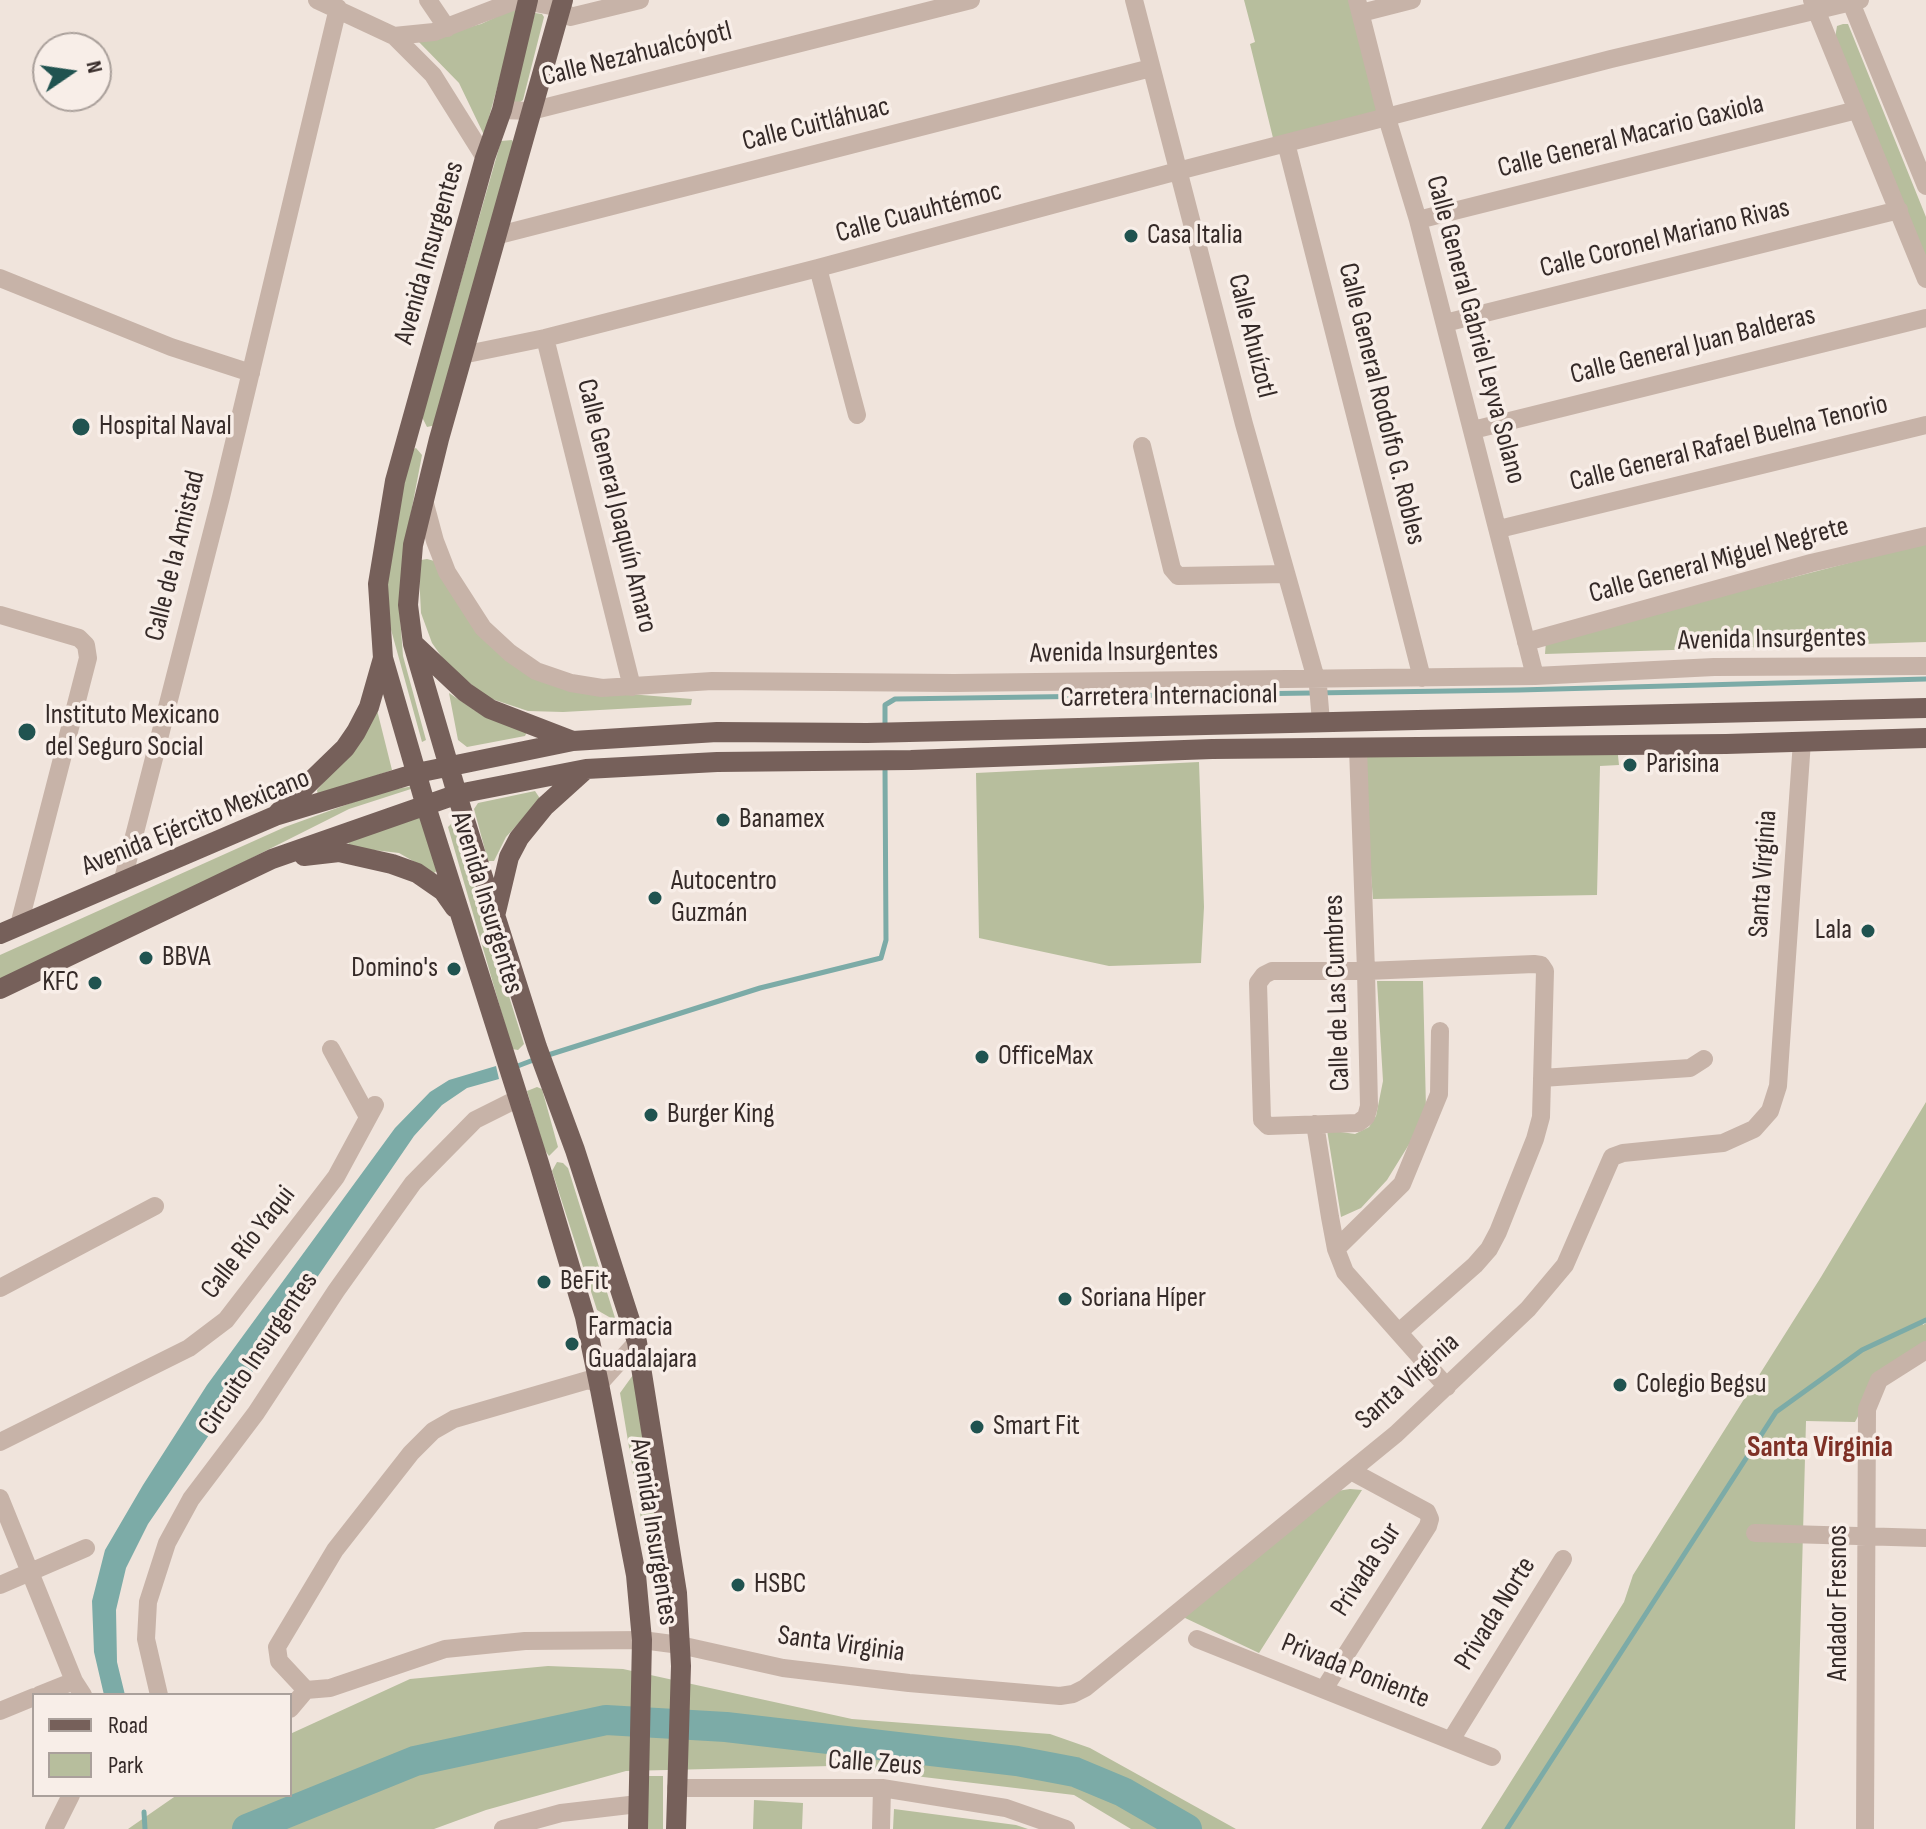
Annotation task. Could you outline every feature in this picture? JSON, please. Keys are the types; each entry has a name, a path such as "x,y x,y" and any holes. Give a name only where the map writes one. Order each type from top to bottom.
{"main road":[{"name":"Avenida Insurgentes","path":"523,0 502,110 485,158 408,434 393,495 378,584 383,658 585,1317 599,1384 636,1575 642,1640 638,1829"},
{"name":"Avenida Insurgentes","path":"562,4 439,439 413,545 408,605 413,644 495,916 637,1342 677,1593 680,1656 676,1829"},
{"path":"408,434 439,439"},
{"path":"413,644 465,692 490,709 573,741"},
{"path":"275,816 345,748 356,732 369,707 383,658"},
{"name":"Carretera Internacional","path":"417,773 573,741 717,732 867,733 1321,714 1926,708"},
{"path":"717,732 717,762"},
{"name":"Carretera Internacional","path":"272,859 425,803 586,769 717,762 904,760 1212,749 1926,738"},
{"path":"495,916 509,857 519,838 545,806 586,769"},
{"name":"Avenida Ejército Mexicano","path":"0,934 275,816 417,773"},
{"path":"0,989 272,859 339,852 392,864 417,873 443,891 461,916"},
{"path":"539,1163 575,1150"}],"street":[{"path":"317,0 394,36 433,75 485,158"},
{"path":"428,0 447,28"},
{"path":"394,36 434,32 523,0 562,4 570,17 640,0"},
{"name":"Calle Nezahualcóyotl","path":"502,110 531,111 971,0"},
{"name":"Calle Ahuízotl","path":"1134,0 1317,682 1321,714"},
{"path":"1359,6 1412,0"},
{"path":"1854,1 1926,186"},
{"name":"Calle Cuauhtémoc","path":"462,355 545,338 818,268 1814,4 1854,1"},
{"path":"1814,4 1926,279"},
{"name":"Calle General Gabriel Leyva Solano","path":"1359,6 1387,118 1418,220 1535,676"},
{"name":"Calle de la Amistad","path":"122,883 251,373 338,8"},
{"name":"Calle Cuitláhuac","path":"495,236 1151,68"},
{"name":"Calle General Macario Gaxiola","path":"1418,220 1857,110"},
{"name":"Calle General Rodolfo G. Robles","path":"1286,143 1422,678"},
{"name":"Calle Coronel Mariano Rivas","path":"1445,323 1899,210"},
{"path":"818,268 857,415"},
{"path":"0,278 171,347 251,373"},
{"name":"Calle General Juan Balderas","path":"1473,430 1926,318"},
{"name":"Calle General Joaquín Amaro","path":"545,338 632,687"},
{"name":"Calle General Rafael Buelna Tenorio","path":"1499,529 1926,425"},
{"path":"1142,446 1172,569 1178,576 1286,574"},
{"name":"Avenida Insurgentes","path":"424,500 447,572 483,628 510,653 536,671 571,683 602,688 712,681 1317,682 1714,667 1926,666"},
{"name":"Calle General Miguel Negrete","path":"1526,642 1811,563 1926,536"},
{"path":"0,615 79,638 86,645 88,658 19,925"},
{"name":"Santa Virginia","path":"680,1656 909,1683 1060,1696 1085,1688 1351,1471 1447,1387 1528,1309 1565,1265 1612,1157 1623,1153 1723,1143 1754,1129 1770,1111 1778,1086 1802,741"},
{"name":"Calle de Las Cumbres","path":"1358,748 1369,1106 1366,1117 1358,1123 1315,1124 1336,1249 1345,1272 1447,1387"},
{"path":"1315,1124 1268,1126 1262,1120 1258,983 1264,975 1272,971 1541,965 1545,971 1541,1117 1535,1139 1489,1249 1399,1332"},
{"path":"1336,1249 1402,1184 1439,1094 1440,1031"},
{"name":"Calle Río Yaqui","path":"0,1442 189,1348 226,1320 336,1177 372,1111 331,1049"},
{"path":"1542,1078 1690,1068 1704,1059"},
{"name":"Circuito Insurgentes","path":"159,1693 146,1639 148,1602 167,1543 191,1499 256,1413 336,1291 413,1183 475,1120 517,1095"},
{"path":"0,1288 155,1206"},
{"path":"306,1690 279,1661 277,1647 335,1550 411,1453 433,1431 454,1419 588,1380 599,1384 637,1342"},
{"name":"Andador Fresnos","path":"1865,1829 1867,1409 1879,1380 1926,1350"},
{"name":"Privada Sur","path":"1324,1689 1430,1519 1427,1512 1351,1471"},
{"path":"0,1498 79,1688 52,1693"},
{"path":"1755,1533 1926,1538"},
{"path":"0,1585 86,1548"},
{"name":"Privada Norte","path":"1451,1740 1563,1559"},
{"name":"Privada Poniente","path":"1197,1639 1492,1757"},
{"path":"292,1707 306,1690 330,1688 445,1649 525,1641 642,1640 680,1656"},
{"path":"0,1711 32,1698"},
{"name":"Calle Zeus","path":"676,1788 882,1788 1006,1808 1066,1829"},
{"path":"881,1829 882,1788"},
{"path":"54,1829 70,1797"},
{"path":"503,1829 561,1813 638,1804"}],"green space":[{"path":"1244,0 1354,0 1384,116 1274,142 1250,44 1255,42"},
{"path":"520,6 484,135 459,83 418,41 481,24"},
{"path":"535,13 544,17 523,100 510,102"},
{"path":"1848,24 1926,217 1926,278 1835,38 1837,26"},
{"path":"512,140 514,144 436,425 427,427 422,417 501,141"},
{"path":"416,448 422,455 407,534 399,604 403,656 426,740 422,742 387,615 386,573 408,451"},
{"path":"1926,543 1926,642 1545,654 1546,641"},
{"path":"421,560 438,562 484,635 578,690 692,699 691,705 528,711 486,697 446,663 432,643 421,613 419,574"},
{"path":"449,693 482,715 527,732 525,736 467,747 458,740"},
{"path":"377,710 392,770 318,796 317,790 351,750"},
{"path":"1617,746 1619,765 1600,766 1597,895 1373,899 1361,754"},
{"path":"1199,762 1204,907 1201,963 1109,966 979,938 976,773"},
{"path":"414,786 349,809 0,980 0,955 285,827 384,791"},
{"path":"535,791 539,801 506,837 494,861 488,861 474,809 478,803"},
{"path":"414,816 422,819 438,870 434,873 399,853 348,847 349,841"},
{"path":"454,821 524,1044 518,1050 512,1049 448,827"},
{"path":"1377,981 1423,981 1426,1109 1416,1133 1387,1180 1361,1208 1341,1217 1327,1130 1355,1134 1369,1127 1376,1116 1383,1081"},
{"path":"537,1087 542,1089 558,1147 549,1156 544,1149 527,1091"},
{"path":"1926,1102 1926,1318 1922,1321 1923,1325 1926,1323 1926,1352 1867,1399 1855,1422 1806,1421 1795,1829 1481,1829 1624,1602 1633,1575 1821,1277"},
{"path":"557,1162 568,1168 616,1321 597,1310 552,1171"},
{"path":"638,1368 674,1624 665,1627 655,1564 648,1561 620,1393"},
{"path":"1362,1490 1259,1653 1183,1617 1337,1491"},
{"path":"548,1666 623,1669 852,1719 1050,1734 1090,1748 1236,1829 1131,1829 1074,1795 831,1766 626,1771 486,1810 434,1829 128,1829 174,1797 292,1797 292,1733 410,1679"},
{"path":"648,1776 663,1776 663,1829 648,1829"},
{"path":"754,1800 803,1803 802,1829 753,1829"},
{"path":"894,1809 1016,1825 1028,1829 893,1829"}],"water":[{"path":"496,1066 499,1079 467,1088 442,1105 414,1136 148,1524 126,1568 116,1610 117,1662 125,1693 104,1693 94,1652 92,1601 105,1550 207,1385 395,1128 430,1092 449,1080"}],"waterway":[{"path":"885,729 885,705 895,699 1519,690 1926,679"},
{"path":"545,1056 760,988 881,958 886,940 885,767"},
{"path":"515,1067 536,1059"},
{"path":"1507,1829 1776,1412 1862,1350 1926,1320"},
{"path":"247,1829 415,1761 606,1720 726,1727 1017,1761 1075,1772 1123,1792 1187,1829"},
{"path":"144,1812 145,1829"}],"place":[{"name":"Casa Italia","path":"1131,236"},
{"name":"Hospital Naval","path":"81,427"},
{"name":"Instituto Mexicano del Seguro Social","path":"27,732"},
{"name":"Parisina","path":"1630,765"},
{"name":"Banamex","path":"723,820"},
{"name":"Autocentro Guzmán","path":"655,898"},
{"name":"Lala","path":"1868,931"},
{"name":"BBVA","path":"146,958"},
{"name":"Domino's","path":"454,969"},
{"name":"KFC","path":"95,983"},
{"name":"OfficeMax","path":"982,1057"},
{"name":"Burger King","path":"651,1115"},
{"name":"BeFit","path":"544,1282"},
{"name":"Soriana Híper","path":"1065,1299"},
{"name":"Farmacia Guadalajara","path":"572,1344"},
{"name":"Colegio Begsu","path":"1620,1385"},
{"name":"Smart Fit","path":"977,1427"},
{"name":"HSBC","path":"738,1585"}],"district":[{"name":"Santa Virginia","path":"1820,1448"}]}
